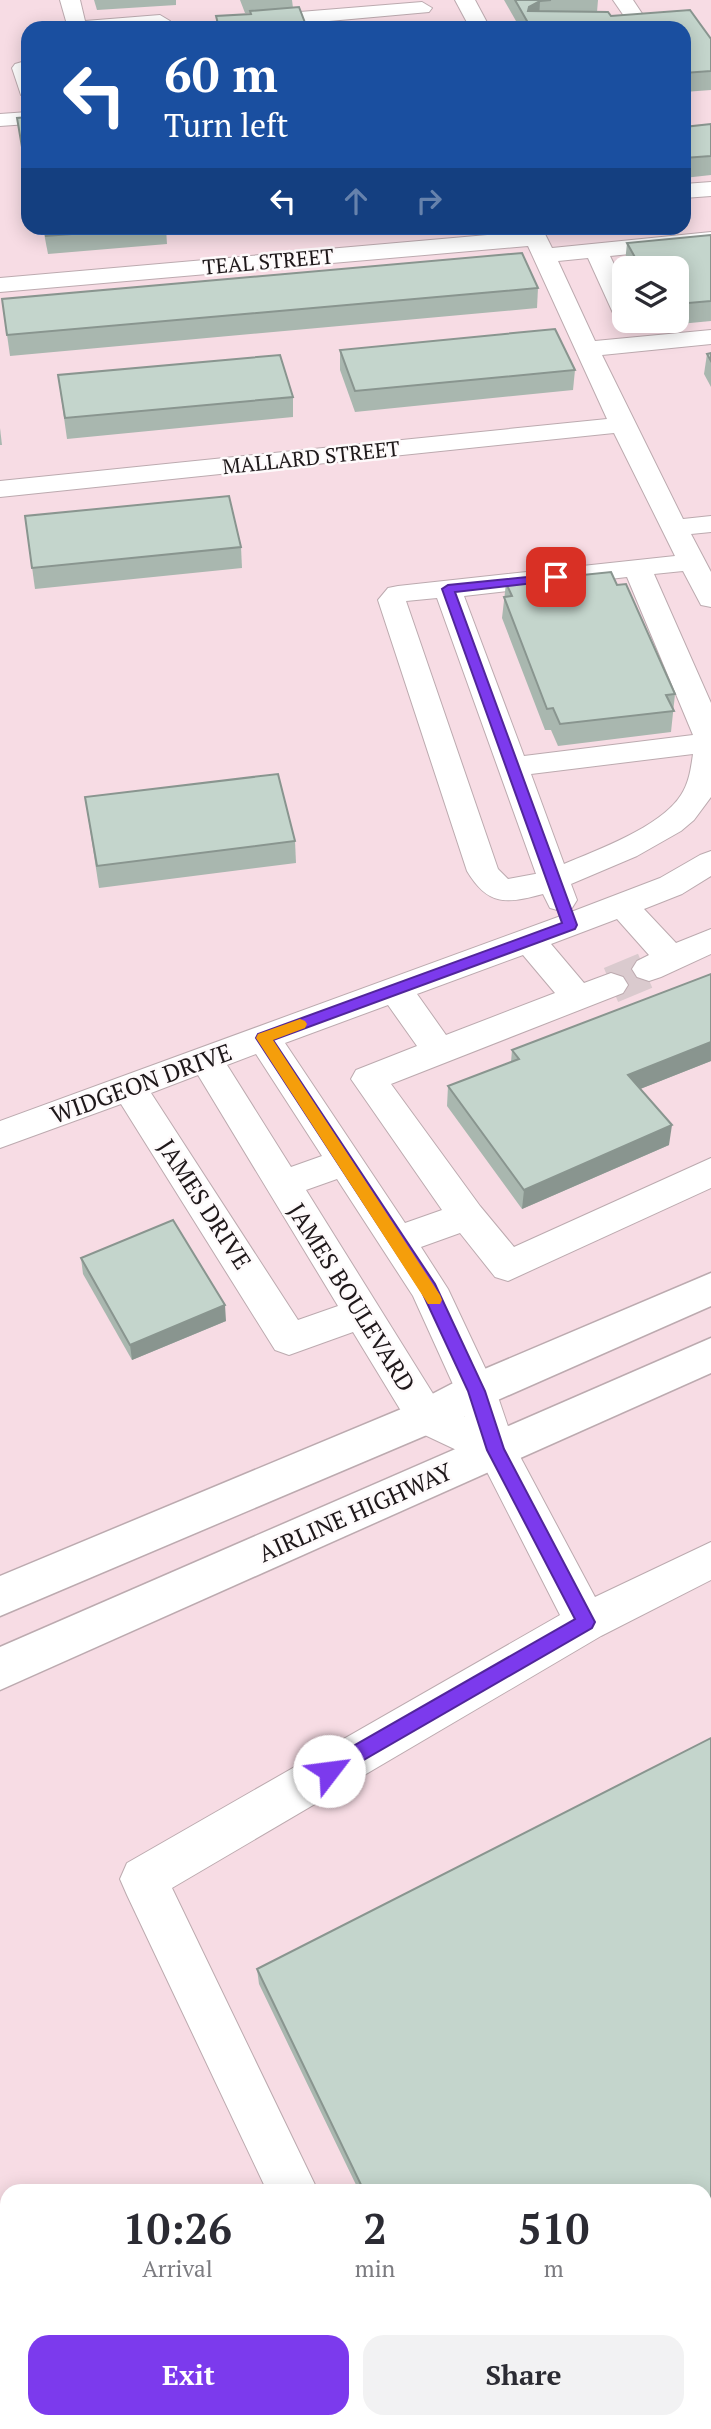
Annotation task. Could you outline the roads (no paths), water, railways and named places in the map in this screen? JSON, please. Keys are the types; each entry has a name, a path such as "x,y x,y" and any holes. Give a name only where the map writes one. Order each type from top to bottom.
{"highway":[{"path":"0,1596 426,1417 476,1391 711,1289"},
{"name":"AIRLINE HIGHWAY","path":"0,1669 711,1355"}],"street":[{"path":"70,0 75,21"},
{"path":"465,0 476,21"},
{"path":"623,0 637,21"},
{"path":"358,21 381,20 420,4 428,21"},
{"path":"0,120 21,118"},
{"path":"691,190 711,189"},
{"path":"540,236 622,425 711,599"},
{"path":"0,302 224,274 480,248 540,236 596,251 711,239"},
{"path":"596,251 612,285"},
{"name":"TEAL STREET","path":"0,285 224,274"},
{"path":"634,333 639,344"},
{"path":"587,349 711,337"},
{"name":"MALLARD STREET","path":"0,489 622,425"},
{"path":"674,528 711,524"},
{"path":"637,568 709,733 705,778 683,813 638,843 554,879 507,891 495,887 483,871 392,600 398,594 692,562"},
{"path":"448,589 570,925"},
{"path":"513,767 709,733"},
{"name":"WIDGEON DRIVE","path":"0,1135 570,925 671,886 711,863"},
{"path":"622,905 659,964 711,940"},
{"path":"530,940 578,998"},
{"path":"611,985 368,1079 467,1216 508,1266 711,1172"},
{"path":"395,989 439,1051"},
{"path":"263,1038 429,1289 476,1391 496,1450 586,1622"},
{"name":"JAMES BOULEVARD","path":"206,1059 426,1417 496,1450"},
{"name":"JAMES DRIVE","path":"129,1088 289,1339 361,1313"},
{"path":"282,1184 345,1162"},
{"path":"397,1241 467,1216"},
{"path":"290,2184 143,1879 586,1622 711,1560"}],"tunnel":[{"path":"611,985 647,970"}]}
